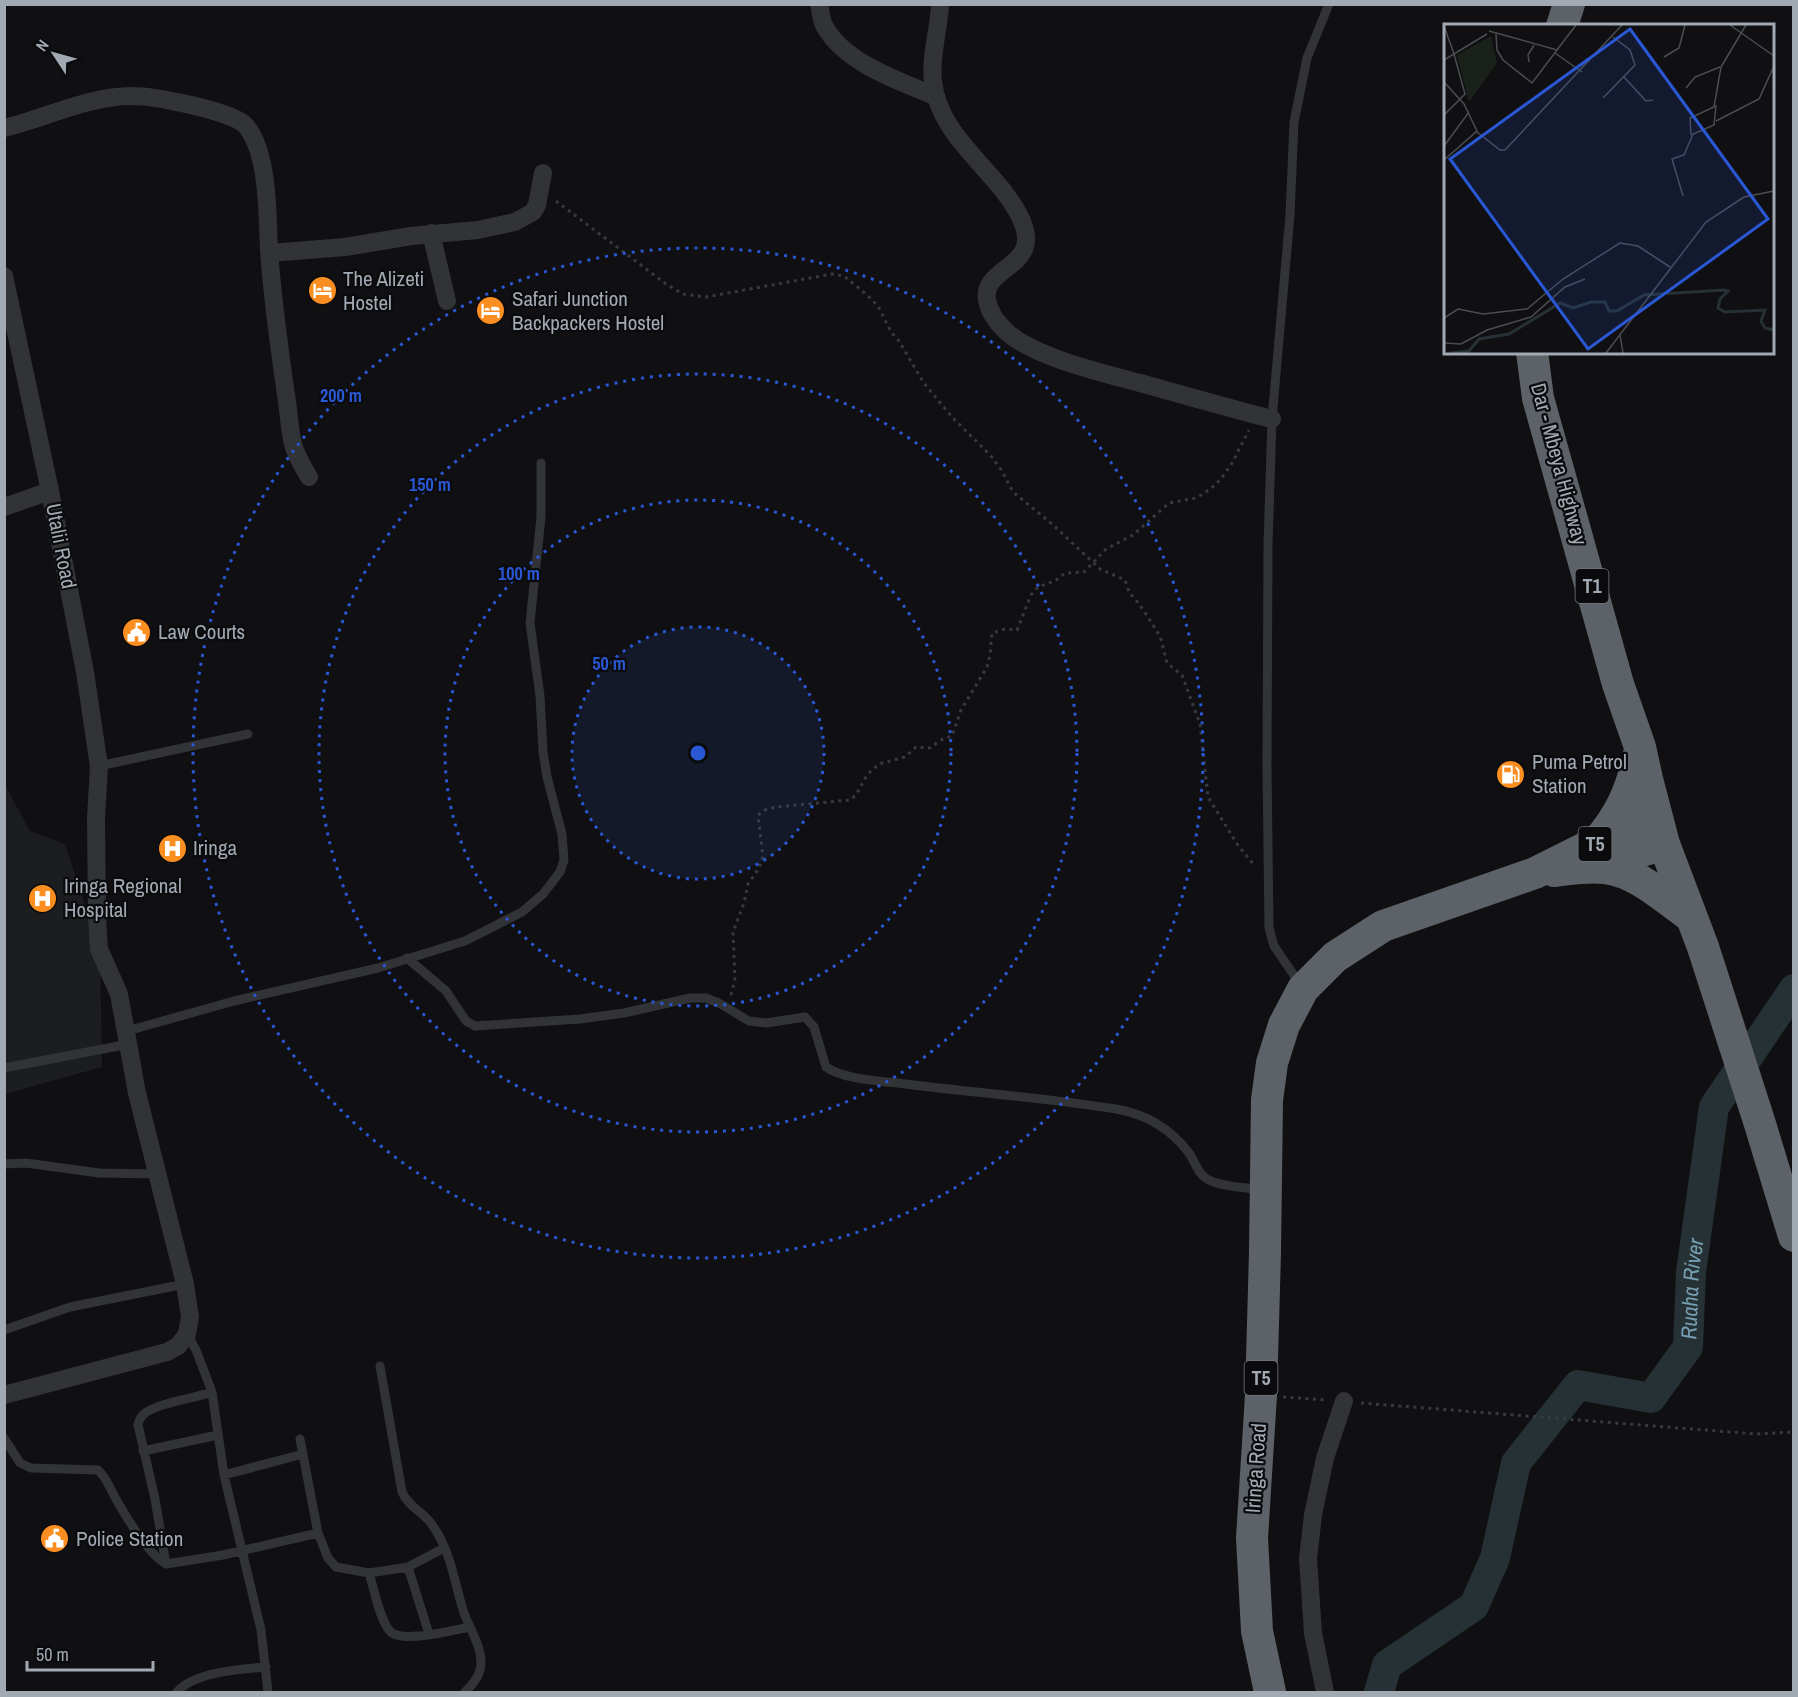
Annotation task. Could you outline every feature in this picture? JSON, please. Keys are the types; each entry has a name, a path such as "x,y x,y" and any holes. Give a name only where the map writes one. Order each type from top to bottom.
{"highway":[{"path":"1563,24 1569,4"},
{"name":"Dar - Mbeya Highway","path":"1532,354 1538,398 1618,684 1640,747 1660,831"},
{"path":"1640,747 1635,777 1625,801 1591,856 1607,868 1625,874 1662,895 1690,916"},
{"name":"T5","path":"1303,989 1335,957 1383,926 1660,831"},
{"name":"T1","path":"1660,831 1703,947 1794,1236"},
{"name":"Iringa Road","path":"1270,1692 1257,1631 1252,1538 1261,1395 1267,1100 1272,1063 1284,1025 1303,989"}],"street":[{"path":"819,4 824,26 839,46 883,74 935,96"},
{"path":"940,4 934,56 935,96 944,117 956,135 1017,211 1027,240 1025,249 1018,258 990,285 986,298 995,318 1010,334 1031,347 1083,368 1264,417"},
{"path":"4,128 78,106 132,96 192,106 237,118 245,124 256,142 262,165 277,330 293,444 309,477"},
{"path":"270,253 345,247 430,234 478,230 516,222 533,212 537,205 542,182"},
{"path":"430,234 447,301"},
{"name":"Utalii Road","path":"4,276 8,309 50,491 85,672 99,766 96,818 99,949 119,994 137,1094 185,1284 190,1317 187,1334"},
{"path":"4,507 50,491"},
{"path":"5,1395 167,1352 178,1346 187,1334"},
{"path":"1324,1692 1313,1633 1308,1559 1313,1515 1325,1458 1344,1401"}],"lane":[{"path":"1303,989 1274,946 1269,928 1268,544 1264,417 1290,215 1294,122 1306,58 1329,4"},
{"path":"4,1068 128,1038 234,1001 378,968 465,941 522,912 543,894 560,872 564,860 562,834 543,752 540,696 530,623 541,517 541,463"},
{"path":"99,766 248,734"},
{"path":"407,958 446,991 466,1021 476,1026 613,1015 690,998 706,998 749,1021 766,1023 805,1017 814,1027 826,1067 837,1073 890,1082 1068,1102 1141,1115 1157,1123 1177,1140 1189,1153 1204,1177 1214,1182 1266,1191"},
{"path":"4,1164 26,1163 99,1173 157,1174"},
{"path":"4,1330 70,1307 185,1284"},
{"path":"187,1334 196,1350 212,1392 224,1475 261,1630 268,1692"},
{"path":"380,1366 402,1492 406,1500 430,1523 452,1563 464,1612 480,1654 481,1669 465,1692"},
{"path":"166,1564 155,1499 138,1425 145,1413 161,1406 212,1392"},
{"path":"143,1451 218,1435"},
{"path":"4,1438 20,1463 31,1468 98,1470 147,1545 158,1560 166,1564 318,1533"},
{"path":"300,1439 318,1533 328,1558 336,1567 369,1573 408,1567 444,1548"},
{"path":"224,1475 303,1454"},
{"path":"408,1567 429,1634"},
{"path":"369,1573 389,1631 394,1636 429,1634 470,1627"},
{"path":"177,1692 191,1682 213,1674 266,1667"}],"path":[{"path":"542,182 666,284 683,294 706,297 832,274 844,276 867,294 878,306 922,382 991,456 1013,492 1052,524 1092,563 1125,580 1129,592 1160,636 1165,648 1166,660 1182,675 1200,724 1208,797 1238,844 1269,883"},
{"path":"728,1008 735,979 733,932 744,903 748,884 759,868 763,857 758,825 760,812 776,807 850,800 856,795 867,775 879,764 905,757 916,747 930,748 952,736 961,710 987,667 992,633 1005,629 1017,630 1031,595 1038,587 1055,581 1065,573 1084,572 1107,549 1133,535 1168,503 1196,498 1220,480 1264,417"},
{"path":"1261,1395 1756,1434 1794,1432"}],"shaded area":[{"name":"Iringa Regional Hospital","path":"4,787 30,831 65,844 100,951 102,1067 5,1094"}],"waterway":[{"name":"Ruaha River","path":"1379,1692 1387,1665 1474,1606 1495,1558 1516,1463 1578,1385 1651,1398 1688,1347 1691,1272 1714,1107 1794,989"}],"place":[{"name":"The Alizeti Hostel","path":"322,291"},
{"name":"Safari Junction Backpackers Hostel","path":"491,311"},
{"name":"Law Courts","path":"137,632"},
{"name":"Puma Petrol Station","path":"1511,774"},
{"name":"Iringa","path":"172,848"},
{"name":"Iringa Regional Hospital","path":"43,898"},
{"name":"Police Station","path":"55,1539"}]}
